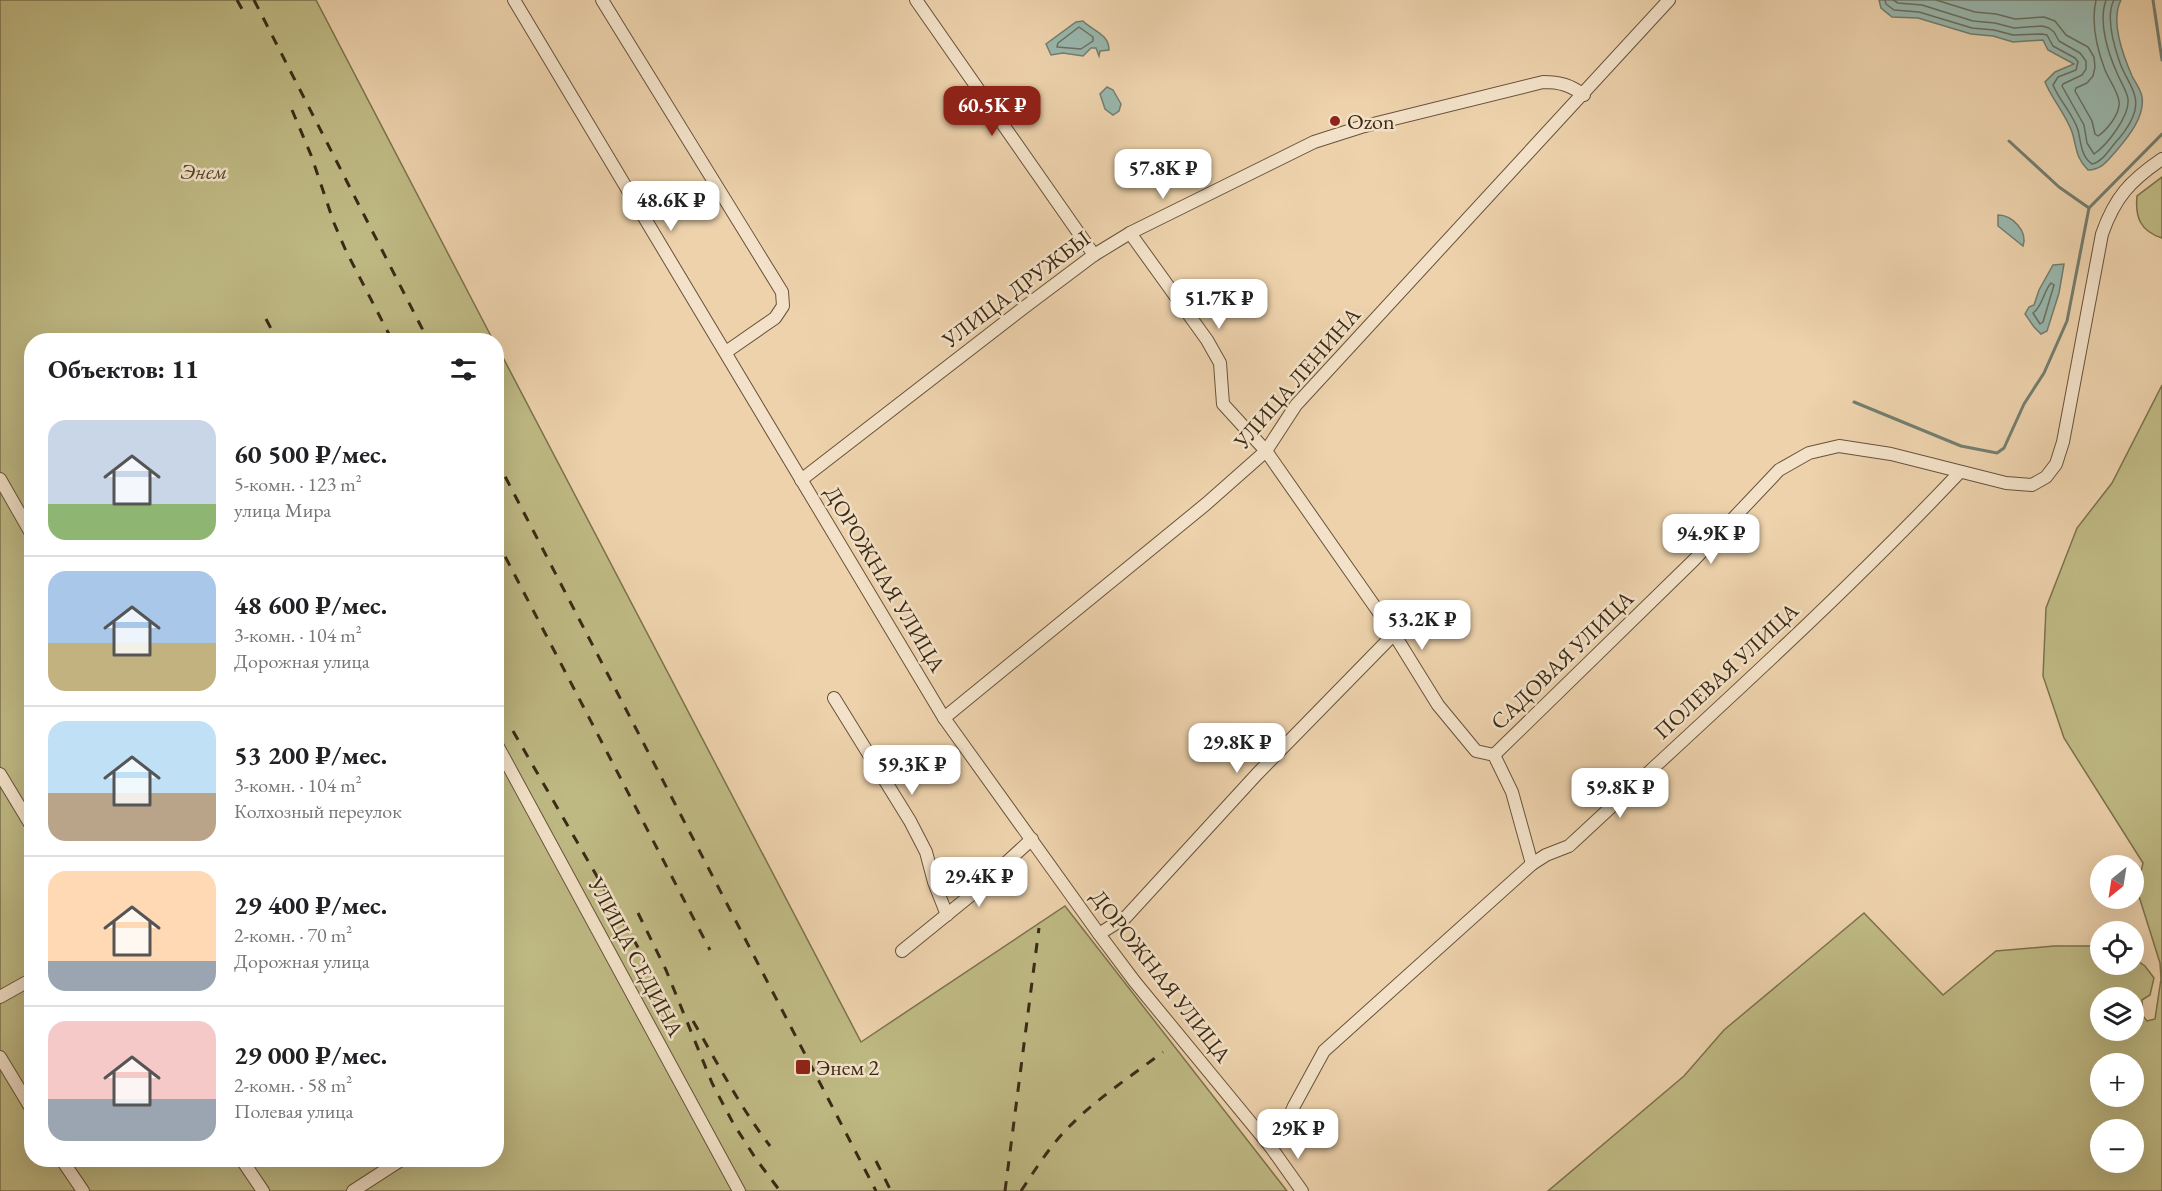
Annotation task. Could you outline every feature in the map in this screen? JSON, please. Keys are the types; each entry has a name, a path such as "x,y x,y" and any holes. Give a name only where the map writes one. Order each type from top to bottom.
{"street":[{"name":"ДОРОЖНАЯ УЛИЦА","path":"514,0 944,718 1135,982 1270,1146 1302,1191"},
{"path":"602,0 782,292 783,306 775,318 726,352"},
{"name":"УЛИЦА ЛЕНИНА","path":"944,718 1206,504 1266,451 1296,405 1584,95 1669,0"},
{"path":"921,3 1094,255"},
{"name":"УЛИЦА ДРУЖБЫ","path":"801,480 1094,255 1130,233 1314,142 1361,127 1543,82 1558,82 1571,86 1584,95"},
{"name":"САДОВАЯ УЛИЦА","path":"1494,755 1694,561 1779,470 1809,453 1839,447 1891,454 1959,473 2032,486 2046,477 2056,464 2063,442 2102,234 2110,211 2125,190 2147,169 2162,159"},
{"path":"1130,233 1207,340 1220,363 1223,404 1266,451 1394,634 1438,705 1476,751 1494,755 1512,792 1532,864"},
{"name":"ПОЛЕВАЯ УЛИЦА","path":"1270,1146 1282,1133 1324,1051 1532,864 1546,855 1569,846 1729,698 1897,537 1959,473"},
{"path":"0,479 24,521"},
{"path":"1099,934 1126,917 1257,774 1394,634"},
{"path":"834,698 910,821 926,852 946,915"},
{"name":"УЛИЦА СЕДИНА","path":"504,758 739,1191"},
{"path":"0,774 24,814"},
{"path":"902,951 971,895 1032,839"},
{"path":"0,997 24,984"},
{"path":"0,1057 24,1097"},
{"path":"67,1167 83,1191"},
{"path":"247,1167 262,1191"},
{"path":"353,1191 390,1167"}],"green space":[{"name":"Энем","path":"0,0 316,0 489,333 24,333 24,1167 504,1167 504,359 861,1042 1065,906 1287,1191 0,1191"},
{"path":"2162,177 2162,238 2149,231 2140,222 2137,196"},
{"path":"2162,385 2162,1191 1548,1191 1684,1076 1724,1030 1864,913 1943,995 1996,951 2054,946 2090,946 2090,975 2144,975 2144,965 2154,978 2150,995 2144,999 2144,987 2090,987 2090,1041 2144,1041 2144,1017 2147,1021 2155,1019 2161,979 2160,963 2143,909 2144,855 2138,855 2064,738 2043,676 2046,608 2077,528 2112,483"}],"water":[{"path":"1879,0 2121,0 2118,8 2117,28 2125,58 2141,94 2142,104 2139,118 2108,161 2093,170 2088,170 2079,156 2072,132 2045,82 2055,72 2074,64 2048,50 2043,40 2013,42 1993,36 1971,34 1918,18 1892,17 1881,8"},
{"path":"1083,21 1103,36 1109,50 1100,51 1099,56 1096,48 1091,48 1083,56 1063,53 1051,55 1046,44 1076,22"},
{"path":"1107,87 1113,90 1121,104 1119,111 1113,115 1105,109 1100,94"},
{"path":"1998,215 2009,218 2018,225 2023,235 2023,246 1998,226"},
{"path":"2064,264 2059,293 2047,331 2041,334 2025,314 2029,307 2034,305 2039,290 2053,265"}],"waterway":[{"path":"2153,0 2162,60"},
{"path":"2089,208 2162,134"},
{"path":"1854,402 1961,446 1997,453 2004,448 2024,404 2044,373 2067,321 2089,208 2059,187 2009,141"}],"railway":[{"path":"237,0 242,9"},
{"path":"254,0 424,333"},
{"path":"292,110 346,251 388,333"},
{"path":"266,319 273,333"},
{"path":"504,474 876,1191"},
{"path":"504,554 710,950"},
{"path":"513,731 643,956"},
{"path":"638,913 666,970 712,1083 733,1123 780,1191"},
{"path":"1005,1191 1039,928"},
{"path":"693,1021 739,1101 770,1146"},
{"path":"1021,1191 1053,1145 1076,1120 1163,1052"},
{"path":"876,1161 891,1191"}],"place":[{"name":"Ozon","path":"1335,121"},
{"name":"Энем 2","path":"803,1067"}]}
